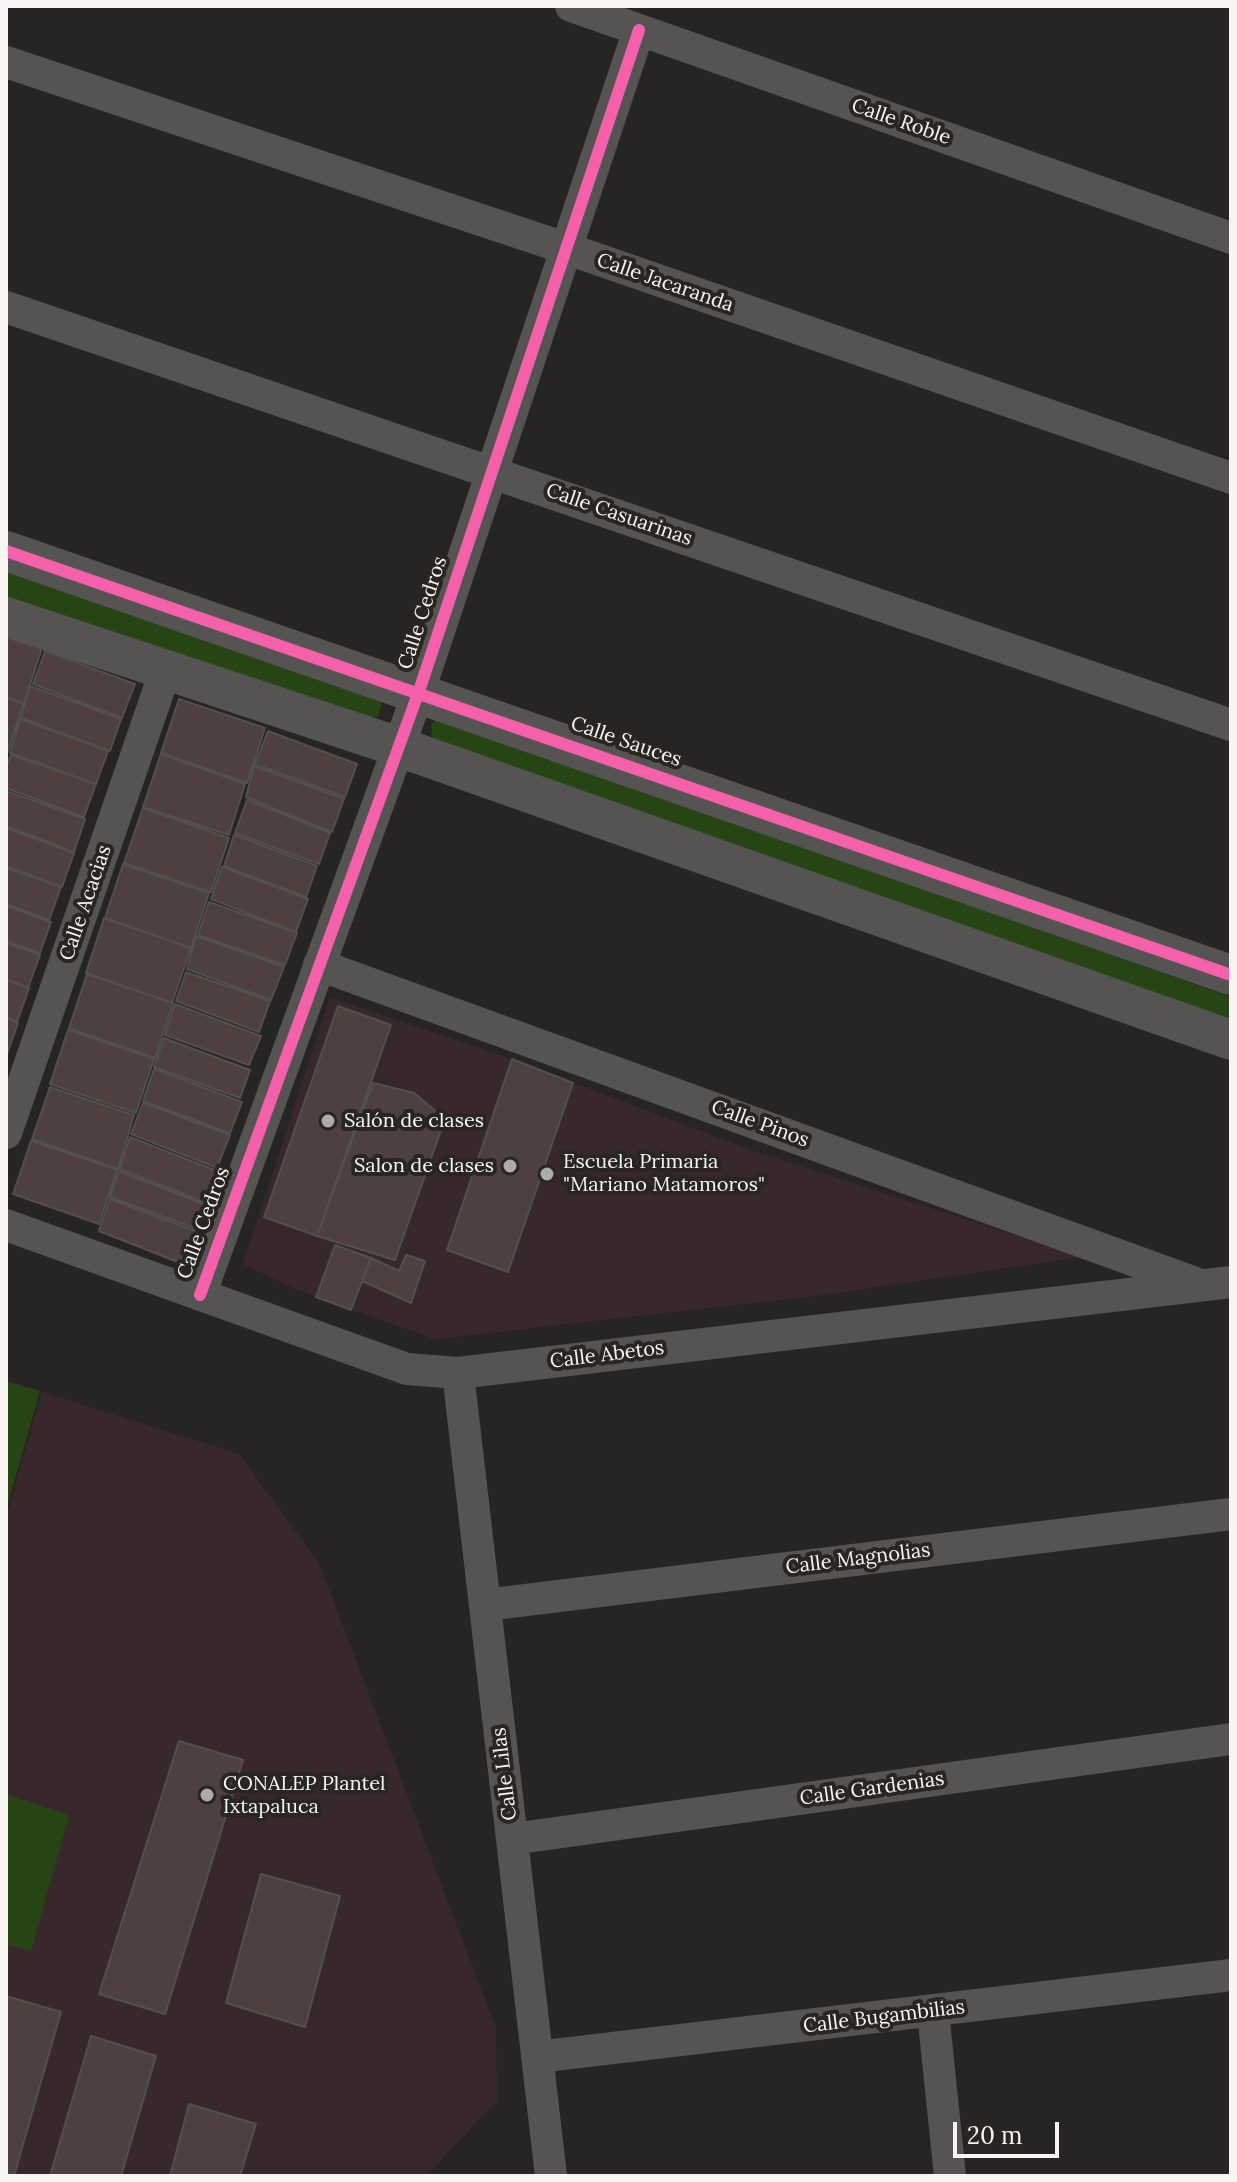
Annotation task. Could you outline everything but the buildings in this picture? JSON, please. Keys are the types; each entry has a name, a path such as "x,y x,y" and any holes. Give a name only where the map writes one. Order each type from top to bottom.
{"street":[{"name":"Calle Roble","path":"571,6 1231,238"},
{"name":"Calle Cedros","path":"200,1295 419,691 639,30"},
{"name":"Calle Jacaranda","path":"6,62 565,248 1231,478"},
{"name":"Calle Casuarinas","path":"6,307 1231,725"},
{"name":"Calle Sauces","path":"6,551 419,691 1231,975"},
{"path":"6,617 399,747 1231,1040"},
{"name":"Calle Acacias","path":"6,1133 165,672"},
{"name":"Calle Pinos","path":"319,965 1215,1283"},
{"name":"Calle Abetos","path":"6,1225 407,1369 458,1373 1215,1283"},
{"name":"Calle Lilas","path":"458,1373 551,2176"},
{"name":"Calle Magnolias","path":"485,1605 1231,1514"},
{"name":"Calle Gardenias","path":"512,1839 1231,1739"},
{"name":"Calle Bugambilias","path":"537,2057 1231,1975"},
{"path":"933,2012 950,2176"}],"shaded area":[{"name":"Escuela Primaria \"Mariano Matamoros\"","path":"330,997 500,1055 751,1150 1082,1257 815,1296 435,1339 297,1290 243,1264"},
{"name":"CONALEP Plantel Ixtapaluca","path":"42,1392 239,1454 319,1563 496,2028 497,2101 426,2176 6,2176 6,1517"}],"green space":[{"path":"6,570 381,700 378,716 370,719 321,705 6,597"},
{"path":"437,718 1231,997 1231,1023 432,739 431,724"},
{"path":"6,1381 40,1391 6,1511"},
{"path":"6,1794 69,1815 31,1951 6,1944"}],"cycle path":[{"path":"200,1295 419,691 639,30"},
{"path":"6,551 1231,975"}],"place":[{"name":"Salón de clases","path":"328,1121"},
{"name":"Salon de clases","path":"510,1166"},
{"name":"Escuela Primaria \"Mariano Matamoros\"","path":"547,1174"},
{"name":"CONALEP Plantel Ixtapaluca","path":"207,1795"}]}
